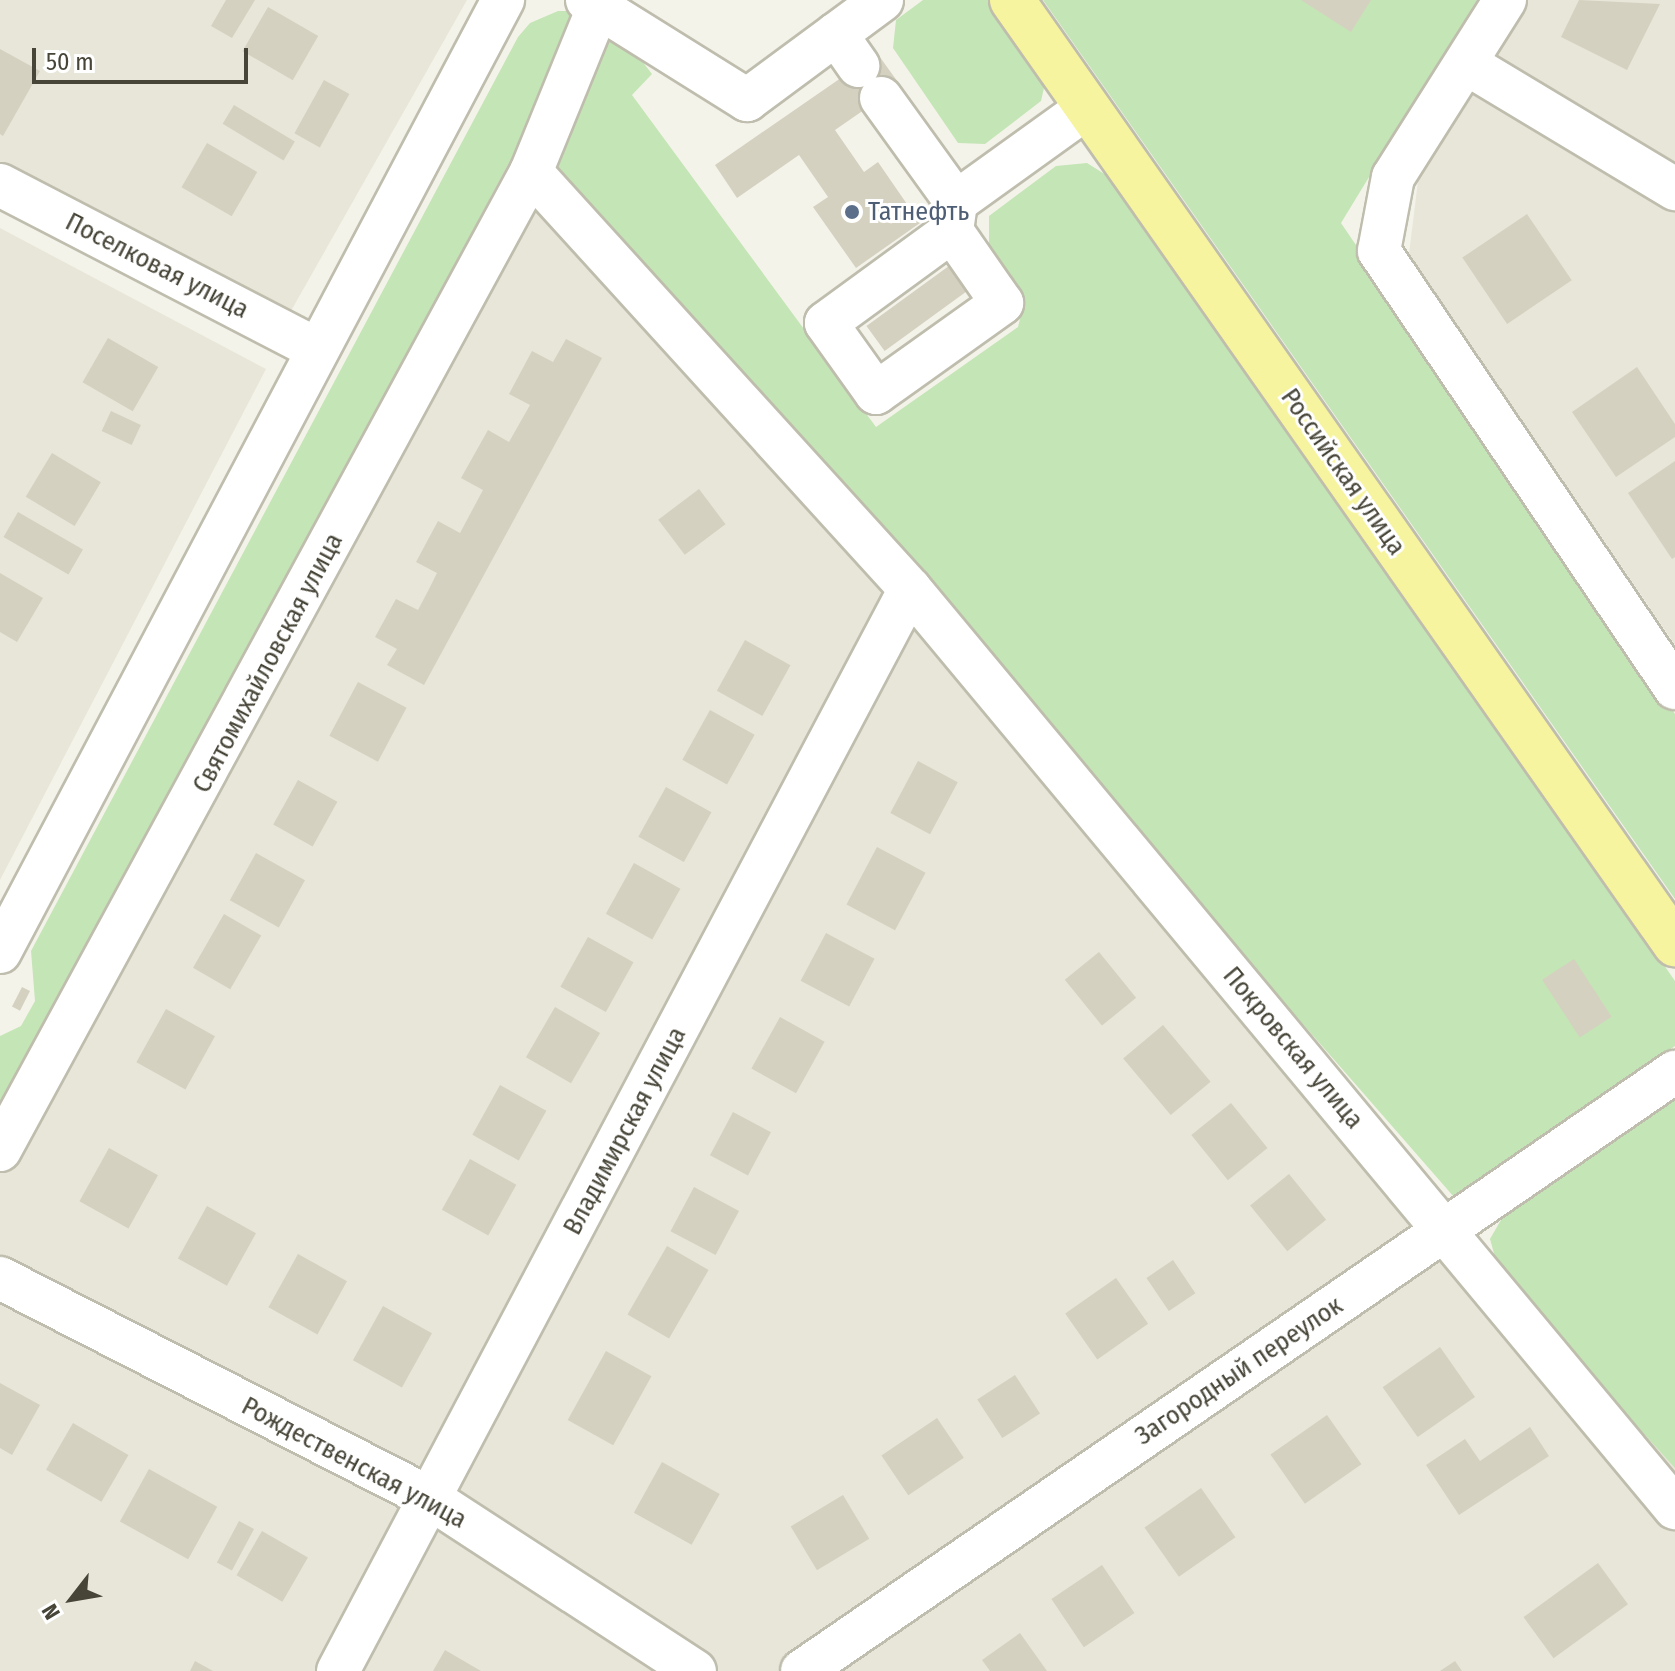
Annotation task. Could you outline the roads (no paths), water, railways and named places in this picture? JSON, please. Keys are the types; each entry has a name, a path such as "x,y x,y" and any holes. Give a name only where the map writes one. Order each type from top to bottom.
{"main road":[{"name":"Российская улица","path":"1012,0 1675,944"}],"street":[{"path":"0,952 314,348 503,0"},
{"path":"858,66 882,0"},
{"path":"1505,0 1393,177 1379,251 1675,688"},
{"path":"593,2 747,100 858,66"},
{"name":"Святомихайловская улица","path":"0,1150 531,172 593,2"},
{"path":"1467,64 1675,189"},
{"path":"858,66 954,216 1087,108"},
{"name":"Покровская улица","path":"531,172 910,589 1675,1508"},
{"name":"Поселковая улица","path":"0,185 314,348"},
{"name":"Владимирская улица","path":"338,1671 910,589"},
{"name":"Загородный переулок","path":"802,1671 1675,1072"},
{"name":"Рождественская улица","path":"0,1278 431,1499 695,1671"}],"place":[{"name":"Татнефть","path":"852,212"}]}
